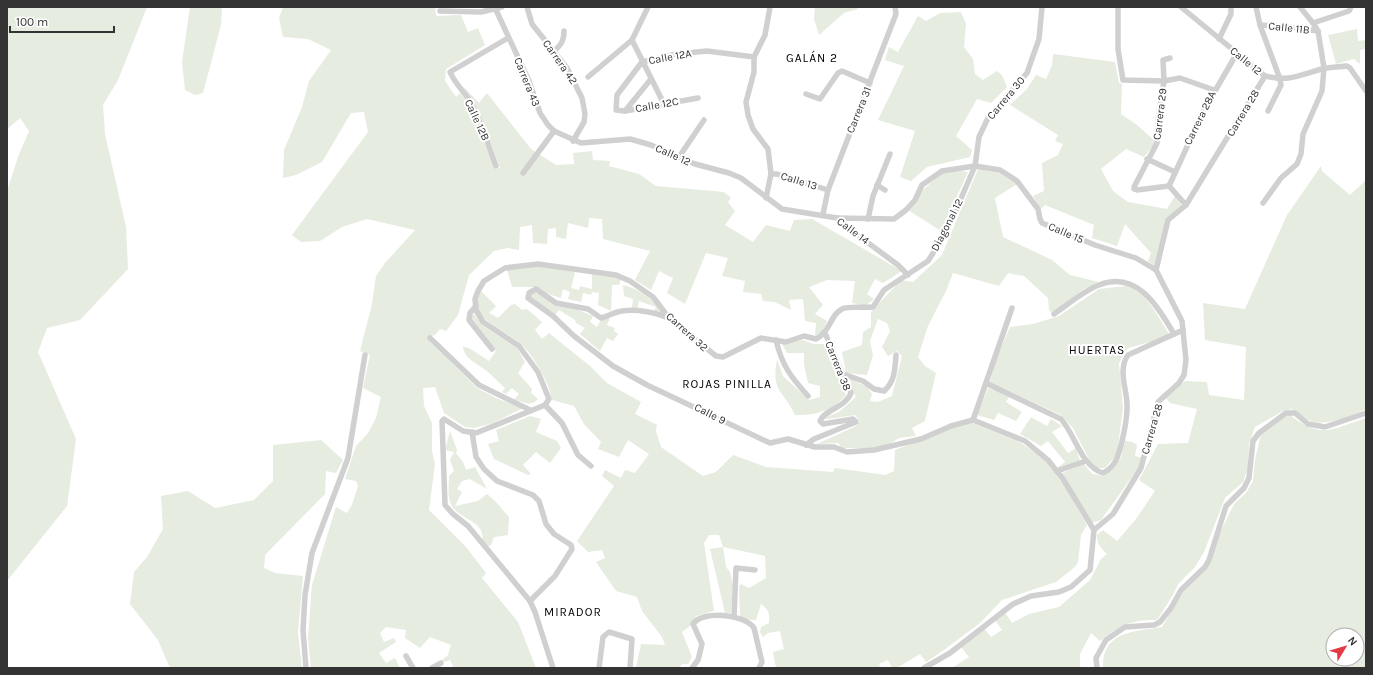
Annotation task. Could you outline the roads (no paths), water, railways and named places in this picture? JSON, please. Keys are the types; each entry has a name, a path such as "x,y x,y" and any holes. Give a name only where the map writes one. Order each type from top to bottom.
{"street":[{"path":"440,11 481,12 496,10 502,7"},
{"name":"Carrera 42","path":"527,7 532,24 567,68 582,98 585,114 584,122 573,141"},
{"path":"588,77 632,40 648,7"},
{"path":"766,198 770,174 768,149 753,129 748,115 746,102 754,72 754,57 765,35 770,7"},
{"name":"Carrera 31","path":"823,214 828,190 896,14 895,7"},
{"name":"Carrera 30","path":"975,166 979,137 988,118 1027,73 1030,66 1039,39 1042,7"},
{"path":"1118,7 1118,49 1123,80 1164,81 1180,78 1214,90"},
{"name":"Calle 12","path":"1181,7 1265,76 1280,79 1294,78 1324,68 1347,66 1366,91"},
{"path":"1219,39 1232,14 1231,7"},
{"path":"1256,7 1260,25 1281,85 1268,111"},
{"path":"1263,203 1281,178 1297,164 1302,154 1303,134 1322,91 1324,68 1318,32 1313,23 1300,7"},
{"path":"1313,23 1349,11 1351,7"},
{"name":"Carrera 43","path":"496,10 529,81 540,113 554,131 573,141"},
{"name":"Calle 11B","path":"1260,25 1288,26 1318,32"},
{"path":"554,51 561,45 564,38 564,31"},
{"name":"Calle 12B","path":"496,166 483,129 470,101 455,82 450,72 508,38"},
{"path":"632,40 664,104"},
{"name":"Calle 12A","path":"616,110 618,95 642,62 676,54 707,51 754,57"},
{"name":"Carrera 28A","path":"1168,186 1214,90 1237,53"},
{"name":"Carrera 29","path":"1168,186 1134,189 1147,159 1157,143 1159,129 1158,120 1164,81 1163,59 1170,58"},
{"path":"806,94 820,99 838,73 842,71 870,83"},
{"name":"Carrera 28","path":"1094,530 1113,514 1141,468 1158,402 1179,383 1184,376 1186,360 1182,321 1156,270 1168,220 1186,205 1265,76"},
{"path":"625,111 651,79"},
{"name":"Calle 12C","path":"616,110 625,111 698,98"},
{"path":"679,157 704,120"},
{"path":"523,173 554,131"},
{"name":"Calle 12","path":"573,141 581,143 630,139 651,145 695,164 741,178 766,198"},
{"path":"868,219 873,196 890,154"},
{"path":"1147,159 1175,172"},
{"path":"837,218 894,219 906,210 915,200 922,185 942,171 975,166"},
{"name":"Calle 15","path":"975,166 1000,170 1017,181 1038,209 1042,223 1095,245 1136,258 1156,270"},
{"name":"Diagonal 12","path":"908,275 928,261 939,245 947,231 975,166"},
{"name":"Calle 13","path":"770,174 777,174 828,190"},
{"path":"878,186 885,190"},
{"path":"1168,186 1186,205"},
{"name":"Calle 14","path":"766,198 782,209 823,214 837,218 848,228 898,265 908,275"},
{"name":"Carrera 32","path":"492,349 469,320 470,313 476,306 475,299 478,291 484,281 491,275 505,268 538,264 616,275 630,281 653,297 669,318 716,356 723,357 761,338 786,342 804,336 816,339 825,333"},
{"path":"825,333 831,321 841,309 848,307 857,309 873,307 884,290 908,275"},
{"path":"1054,314 1098,285 1112,282 1128,282 1145,294 1164,317 1174,334"},
{"name":"Calle 9","path":"669,318 659,314 639,311 621,311 601,318 588,309 556,303 536,289 529,293 528,298 553,316 613,366 648,385 770,443 788,439 806,445 834,447 847,452 874,450 921,439 951,426 973,420"},
{"path":"476,306 483,322 520,346 534,367 549,399 545,405 476,433 463,431 447,420 444,419 442,421 445,505 453,514 468,526 530,601 553,668"},
{"path":"924,668 950,653 1014,604 1031,596 1059,592 1071,587 1082,579 1090,570 1094,530 1057,471 1048,460 1025,441 973,420 1012,308"},
{"path":"986,383 1061,419 1069,428 1086,461 1094,471 1103,473 1109,470 1117,459 1128,405 1123,373 1124,361 1128,355 1183,330"},
{"name":"Carrera 38","path":"806,445 814,439 856,422 853,419 823,424 820,421 822,417 837,409 848,400 851,393 825,333"},
{"path":"430,338 479,385 530,410"},
{"path":"776,340 780,356 788,374 808,396"},
{"path":"306,668 303,630 305,595 312,553 348,458 365,355"},
{"path":"843,374 863,381 874,389 884,392 890,386 894,373 896,355"},
{"path":"545,405 562,423 578,455 592,466"},
{"path":"1097,668 1096,658 1106,640 1125,627 1154,625 1160,622 1171,608 1186,583 1205,567 1209,560 1226,506 1244,488 1249,478 1253,441 1259,434 1286,413 1295,413 1308,424 1325,426 1366,413"},
{"path":"472,432 476,457 484,469 498,481 533,495 539,501 546,524 554,534 571,545 572,549 554,576 530,601"},
{"path":"1057,471 1086,461"},
{"path":"734,617 736,568 755,570"},
{"path":"692,668 698,660 702,644 693,624 696,619 704,616 734,617 752,624 762,662 759,668"},
{"path":"599,668 603,637 608,632 632,639 630,668"},
{"path":"406,656 413,668"},
{"path":"432,668 441,663"}],"district":[{"name":"GALÁN 2","path":"812,58"},
{"name":"HUERTAS","path":"1097,350"},
{"name":"ROJAS PINILLA","path":"727,384"},
{"name":"MIRADOR","path":"573,612"}]}
